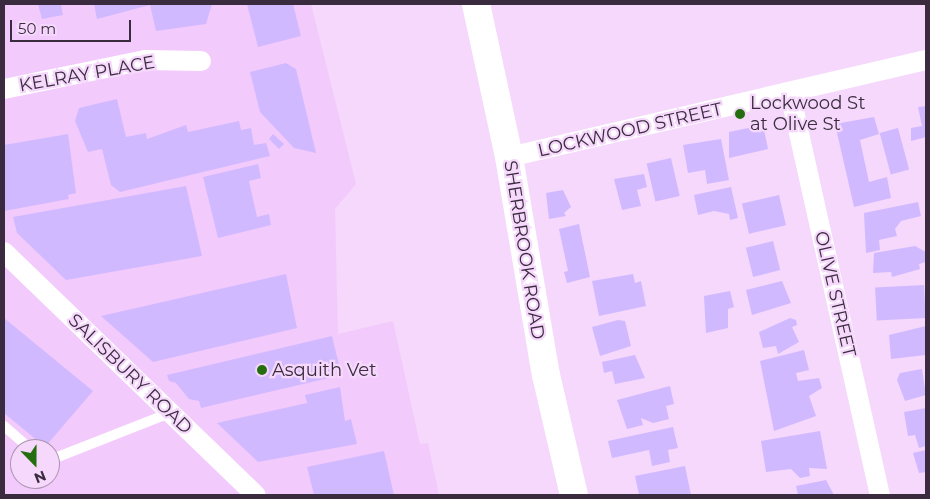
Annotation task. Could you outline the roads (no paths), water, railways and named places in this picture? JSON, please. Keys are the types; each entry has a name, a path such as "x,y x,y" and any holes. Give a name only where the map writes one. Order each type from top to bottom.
{"main road":[{"name":"SHERBROOK ROAD","path":"476,4 509,157 533,310 574,495"}],"street":[{"name":"KELRAY PLACE","path":"4,90 145,60 201,61"},
{"name":"LOCKWOOD STREET","path":"509,157 926,60"},
{"name":"OLIVE STREET","path":"790,93 880,495"},
{"name":"SALISBURY ROAD","path":"4,252 256,495"}],"lane":[{"path":"60,456 170,413"},
{"path":"4,426 19,439"}],"place":[{"name":"Lockwood St at Olive St","path":"740,114"},
{"name":"Asquith Vet","path":"262,370"}]}
